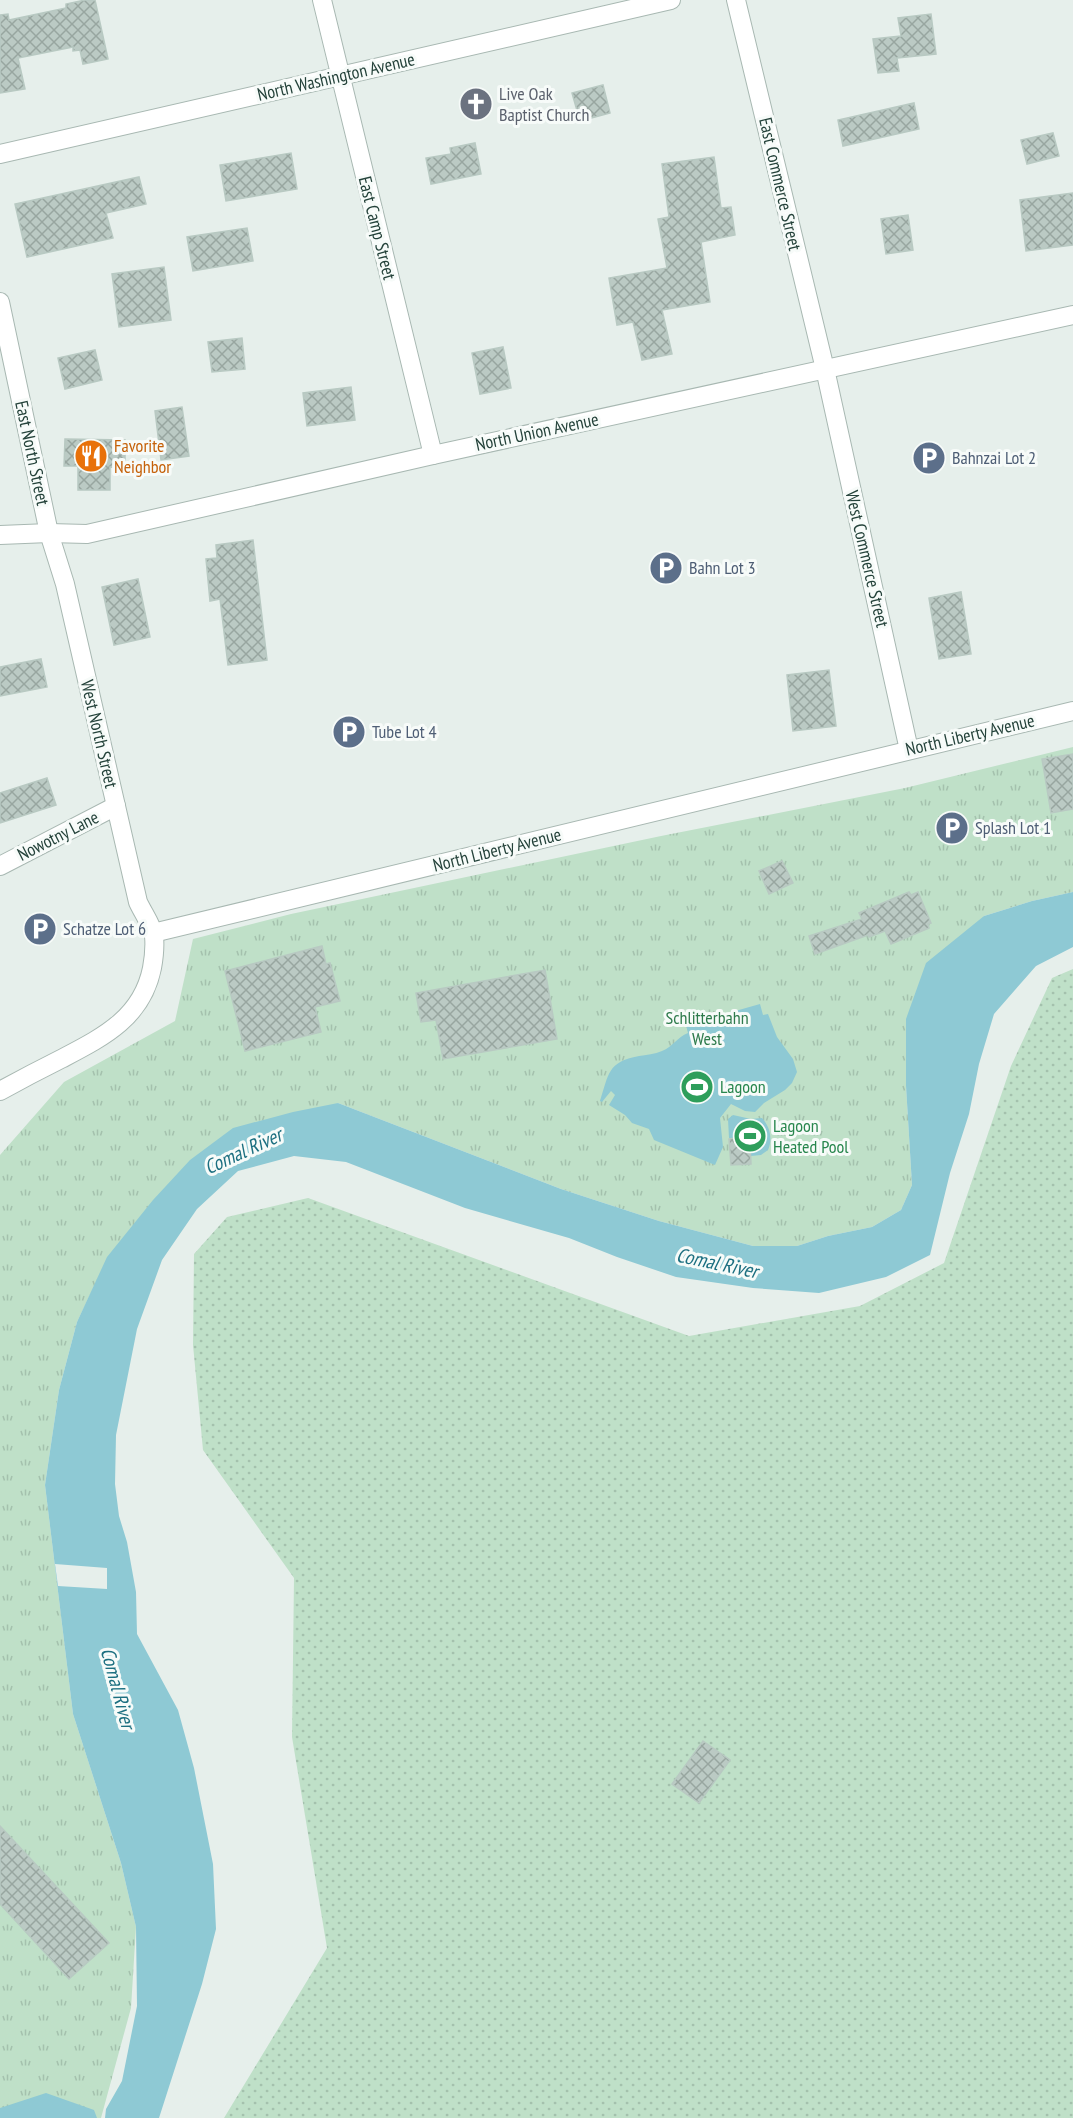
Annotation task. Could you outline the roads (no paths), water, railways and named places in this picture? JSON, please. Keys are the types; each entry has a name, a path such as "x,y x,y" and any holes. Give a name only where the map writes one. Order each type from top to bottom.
{"street":[{"name":"East Camp Street","path":"322,0 433,455"},
{"name":"North Washington Avenue","path":"0,154 671,0"},
{"name":"East Commerce Street","path":"736,0 825,369"},
{"name":"East North Street","path":"0,302 49,533"},
{"name":"North Union Avenue","path":"0,535 87,534 433,455 1073,315"},
{"name":"West Commerce Street","path":"825,369 909,750"},
{"name":"West North Street","path":"49,533 65,584 138,902 153,933"},
{"name":"North Liberty Avenue","path":"153,933 1073,711"},
{"name":"Nowotny Lane","path":"0,867 116,807"},
{"path":"0,1091 91,1043 129,1015 141,1000 150,977 155,949 153,933"}],"water":[{"name":"Comal River","path":"1073,892 1073,947 1036,966 994,1014 930,1255 886,1277 819,1293 753,1288 676,1277 569,1238 465,1208 346,1162 294,1156 238,1171 197,1209 162,1260 137,1329 116,1435 115,1484 119,1516 127,1542 136,1592 137,1634 178,1710 194,1768 213,1864 216,1929 202,1984 159,2118 105,2118 106,2109 122,2081 137,2006 136,1927 121,1863 73,1714 45,1485 59,1390 77,1322 107,1257 153,1200 190,1160 233,1128 338,1103 561,1189 659,1221 753,1246 797,1246 828,1236 872,1227 901,1210 912,1185 906,1086 906,1019 926,963 984,916 1032,901"},
{"name":"Lagoon","path":"760,1004 763,1015 768,1014 777,1037 793,1059 797,1072 792,1083 785,1090 764,1103 755,1112 745,1111 731,1104 720,1118 723,1147 715,1165 654,1140 649,1129 632,1123 625,1115 609,1105 615,1095 611,1091 602,1102 600,1101 608,1076 621,1062 666,1049 688,1033 686,1025"},
{"name":"Lagoon Heated Pool","path":"733,1115 751,1119 762,1118 770,1133 768,1150 761,1155 751,1156 746,1140 740,1137 729,1138 728,1119"},
{"path":"46,2093 94,2110 97,2118 0,2118 0,2108"}],"place":[{"name":"Live Oak Baptist Church","path":"476,104"},
{"name":"Favorite Neighbor","path":"91,456"},
{"name":"Bahnzai Lot 2","path":"929,458"},
{"name":"Bahn Lot 3","path":"666,568"},
{"name":"Tube Lot 4","path":"349,732"},
{"name":"Splash Lot 1","path":"952,828"},
{"name":"Schatze Lot 6","path":"40,929"},
{"name":"Lagoon","path":"697,1087"},
{"name":"Lagoon Heated Pool","path":"750,1136"}],"park label":[{"name":"Schlitterbahn West","path":"707,1028"}]}
